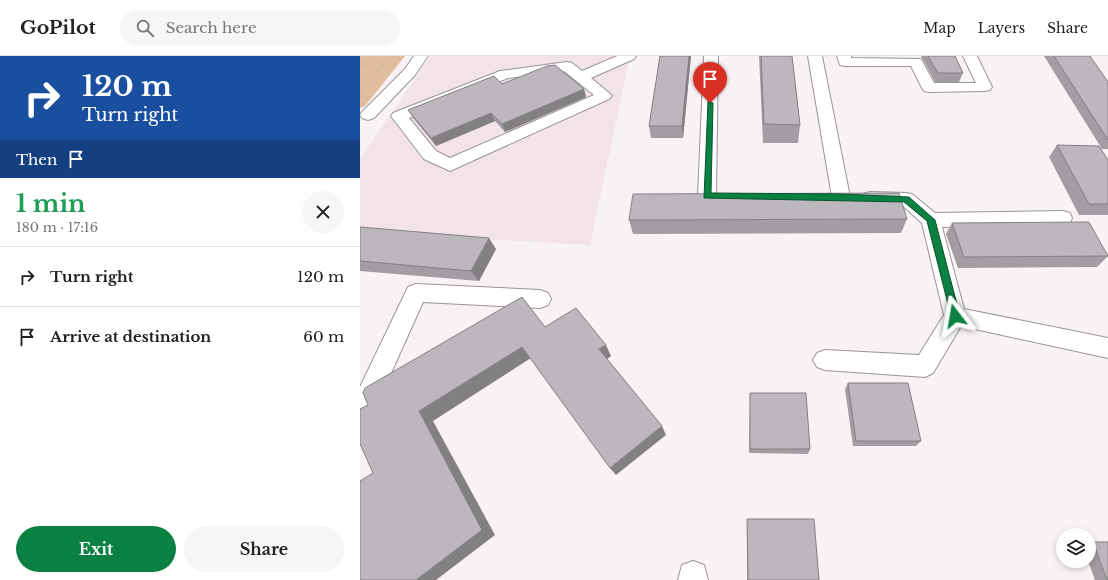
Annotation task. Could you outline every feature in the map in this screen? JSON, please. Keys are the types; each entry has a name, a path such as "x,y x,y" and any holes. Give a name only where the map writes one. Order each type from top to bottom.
{"lane":[{"path":"364,116 410,72 421,56"},
{"path":"581,77 629,56"},
{"path":"707,196 712,56"},
{"path":"815,56 833,197 906,199 931,220 955,316 925,366 825,360"},
{"path":"844,56 845,62 916,62 929,88 985,87 970,56"},
{"path":"364,116 399,116 504,74 566,66 604,96 450,165 430,155 399,116"},
{"path":"931,220 1063,218"},
{"path":"360,414 416,293 540,299"},
{"path":"955,316 1108,348"}],"path":[{"path":"360,93 390,56"},
{"path":"360,64 384,64"}],"shaded area":[{"path":"360,56 405,56 365,106 360,108"},
{"path":"431,56 630,56 590,245 360,232 360,159"}],"building":[{"path":"660,56 689,56 682,126 649,126"},
{"path":"761,56 792,56 800,125 764,124"},
{"path":"928,56 955,56 963,73 938,73"},
{"path":"1054,56 1090,56 1108,82 1108,140"},
{"path":"555,65 584,89 502,124 491,113 431,138 408,110 494,76 502,84 547,66"},
{"path":"1057,145 1099,146 1108,160 1108,204 1089,204"},
{"path":"899,193 907,219 629,220 633,194"},
{"path":"1089,222 1108,256 964,257 952,223"},
{"path":"360,227 489,238 471,271 360,261"},
{"path":"522,297 545,327 576,308 606,345 599,349 662,426 610,468 522,347 419,411 482,530 416,580 360,580 360,481 373,473 360,444 360,409 368,405 363,393 365,388"},
{"path":"848,383 908,383 921,441 856,441"},
{"path":"750,393 806,393 810,449 750,449"},
{"path":"747,519 814,519 819,580 748,580"},
{"path":"1096,542 1108,542 1107,580 1096,550"}],"route":[{"path":"710,103 707,196 906,199 931,220 955,316"}]}
